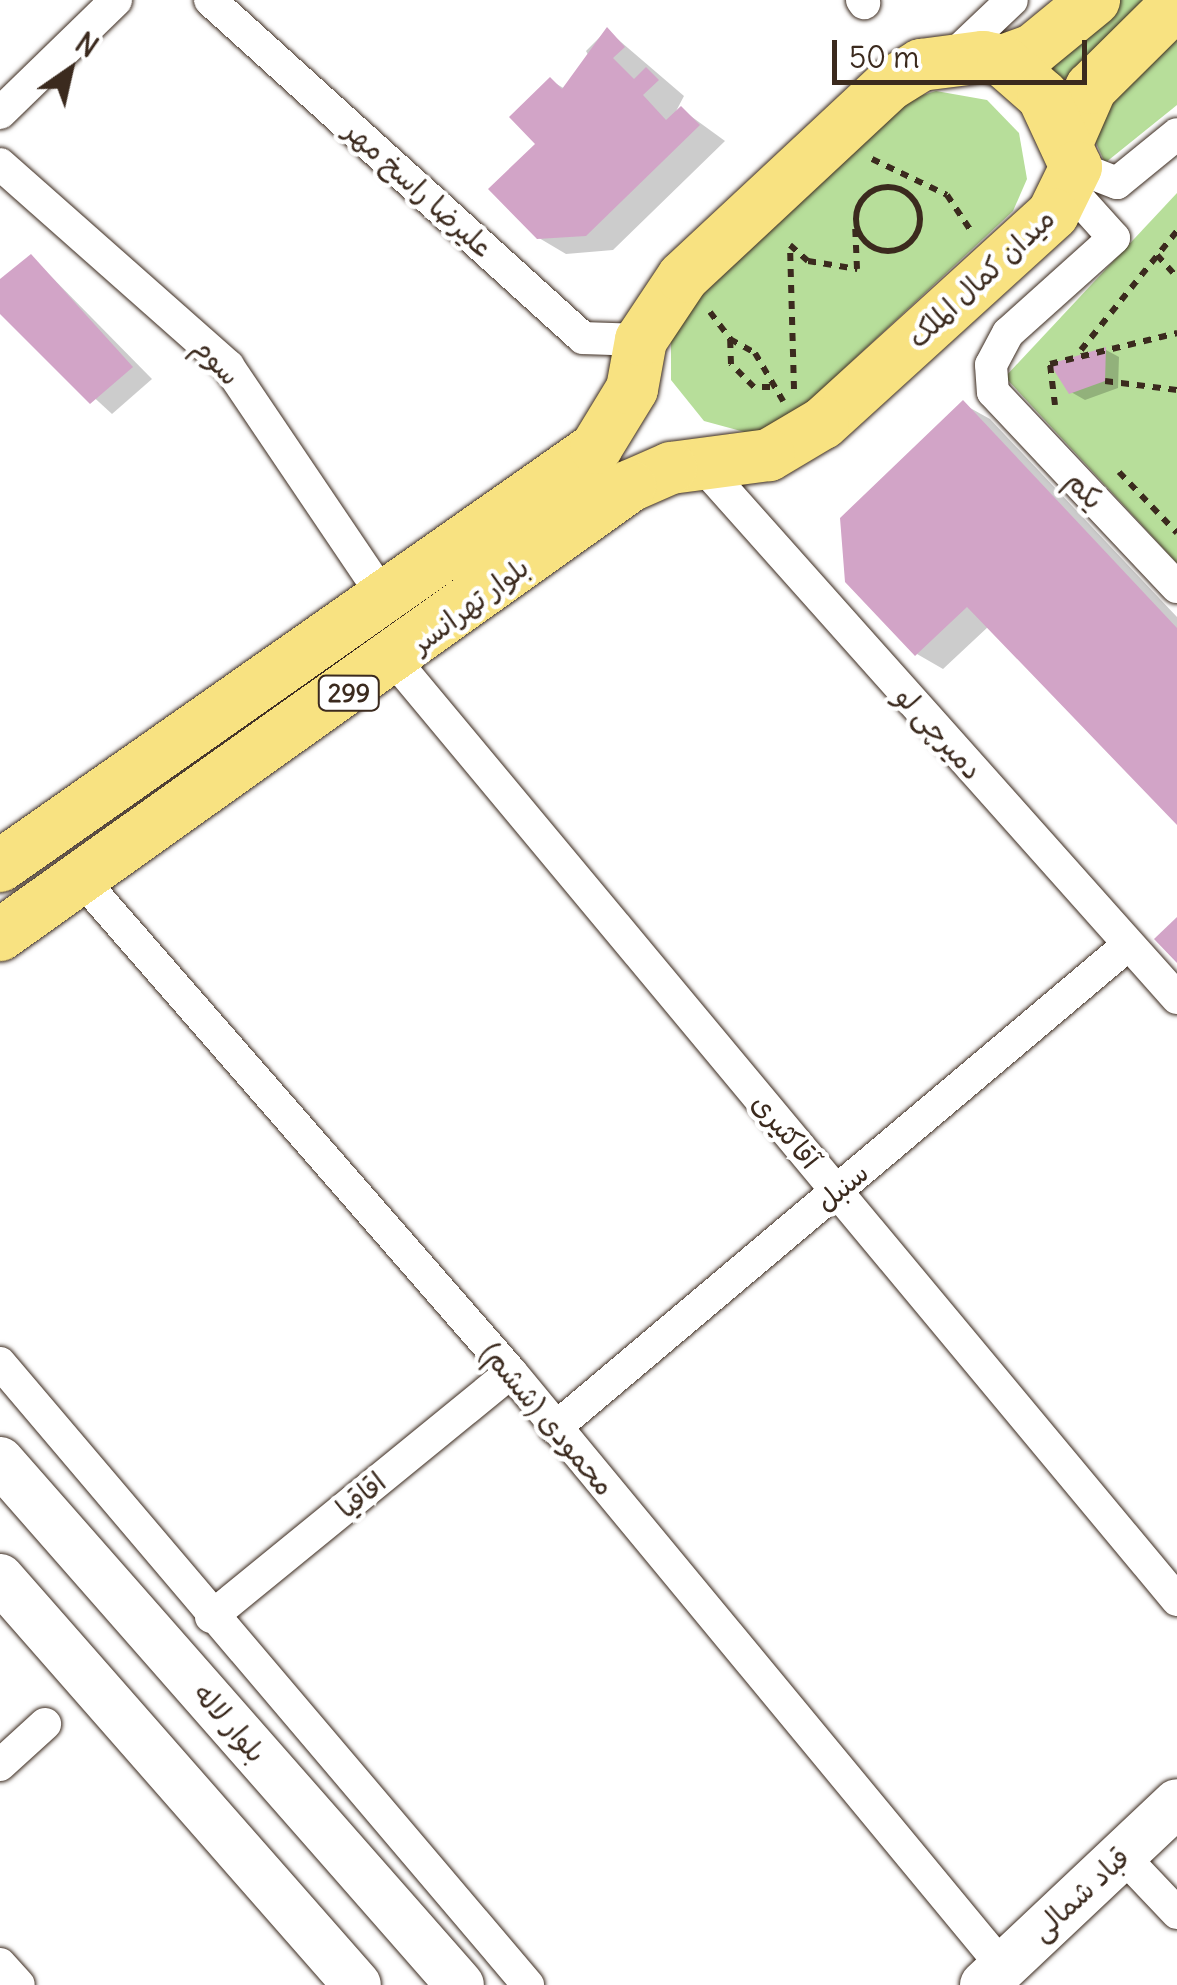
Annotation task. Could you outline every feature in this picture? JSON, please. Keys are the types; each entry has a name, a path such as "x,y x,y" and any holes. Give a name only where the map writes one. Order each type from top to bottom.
{"main road":[{"path":"702,465 660,432 637,365 682,277 889,85 952,56 1003,61 1033,50 1094,0"},
{"path":"1071,164 1091,88 1177,3"},
{"path":"1003,61 1043,96 1071,164"},
{"name":"میدان کمال الملک","path":"702,465 792,445 987,277 1071,164"},
{"name":"بلوار تهرانسر","path":"4,858 386,600 596,448 637,365"},
{"name":"بلوار تهرانسر","path":"0,936 395,661 630,486 702,465"},
{"name":"بلوار لاله","path":"0,1461 460,1985"},
{"path":"0,1578 357,1985"},
{"name":"قباد شمالی","path":"993,1976 1177,1803"}],"street":[{"path":"0,113 116,0"},
{"name":"علیرضا راسخ مهر","path":"210,0 583,338 637,365"},
{"path":"952,56 1012,0"},
{"path":"1071,164 1117,183 1177,134"},
{"name":"سوم","path":"0,164 228,366 386,600"},
{"name":"یکم","path":"1071,164 1114,238 1008,333 991,365 993,392 1177,587"},
{"name":"دمیرچی لو","path":"702,465 1177,998"},
{"name":"آقاکثیری","path":"395,661 1177,1600"},
{"name":"محمودی (ششم)","path":"84,880 511,1372 993,1976"},
{"name":"سنبل","path":"556,1428 1128,946"},
{"path":"0,1363 528,1985"},
{"name":"اقاقیا","path":"212,1617 511,1372"},
{"path":"0,1765 46,1724"},
{"path":"1122,1855 1177,1914"},
{"path":"0,1964 19,1985"}],"path":[{"path":"834,132 958,207 987,277"},
{"path":"784,402 798,354 790,245 808,261 857,269 855,223 868,193 909,194 923,186"},
{"path":"855,223 873,248 903,248 920,223 909,194"},
{"path":"1080,351 1177,231"},
{"path":"1157,255 1177,277"},
{"path":"1167,266 1177,264"},
{"path":"709,311 730,339 755,353 770,387 754,387 731,364 730,339"},
{"path":"1064,414 1051,401 1050,364 1080,351 1177,333"},
{"path":"1105,382 1177,390"},
{"path":"1114,467 1177,533"}],"green space":[{"path":"1118,0 1150,0 1074,73 1062,80 1049,71 1052,55"},
{"path":"1177,28 1177,105 1105,163 1093,136 1108,88"},
{"path":"936,91 987,100 1019,133 1027,179 1013,211 792,417 752,434 704,421 671,380 671,324 913,98"},
{"path":"1177,193 1177,563 1005,377"}],"building":[{"path":"607,27 625,47 613,58 634,79 646,67 659,80 643,95 666,120 681,106 700,125 586,236 537,239 488,189 535,144 509,117 550,77 562,89"},
{"path":"31,254 133,367 90,404 0,314 0,279"},
{"path":"1106,347 1105,381 1069,394 1050,364"},
{"path":"963,400 1177,628 1177,825 967,607 915,656 845,582 840,518"},
{"path":"1177,917 1177,963 1154,939"}]}
